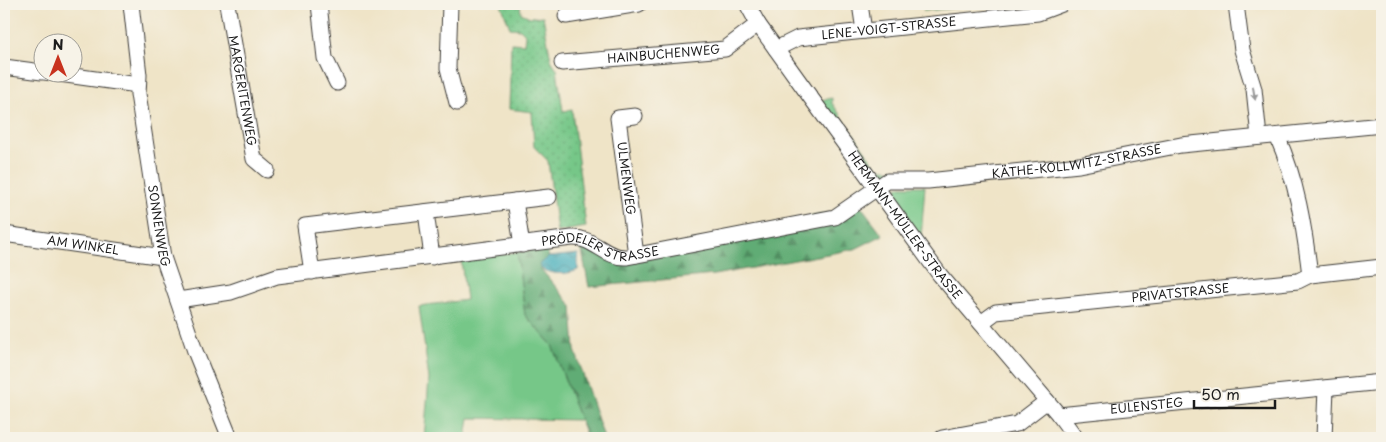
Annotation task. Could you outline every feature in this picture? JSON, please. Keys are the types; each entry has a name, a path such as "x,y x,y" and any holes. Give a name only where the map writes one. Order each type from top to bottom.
{"street":[{"name":"SONNENWEG","path":"131,4 138,94 163,257 195,351 230,438"},
{"name":"MARGERITENWEG","path":"228,4 254,159 267,170"},
{"path":"319,4 325,58 337,83"},
{"path":"450,4 448,68 457,103"},
{"path":"566,16 639,4"},
{"name":"HERMANN-MÜLLER-STRASSE","path":"747,4 758,24 940,274 1059,415 1076,438"},
{"path":"860,4 864,31"},
{"name":"LENE-VOIGT-STRASSE","path":"776,49 798,38 1038,13 1062,4"},
{"path":"1236,4 1242,50 1254,89 1259,137"},
{"name":"HAINBUCHENWEG","path":"562,63 726,49 758,24"},
{"path":"4,67 32,70"},
{"path":"82,77 138,85"},
{"name":"ULMENWEG","path":"635,116 618,118 636,255"},
{"name":"KÄTHE-KOLLWITZ-STRASSE","path":"876,187 887,181 928,180 1079,164 1181,146 1382,125"},
{"path":"1278,136 1296,183 1303,215 1310,275"},
{"name":"PRÖDELER STRASSE","path":"178,300 232,292 277,276 582,238 622,258 836,217 876,187"},
{"path":"312,272 305,226 549,196"},
{"path":"515,201 522,245"},
{"path":"426,212 432,257"},
{"name":"AM WINKEL","path":"4,234 163,257"},
{"name":"PRIVATSTRASSE","path":"981,323 996,312 1298,281 1310,275 1382,267"},
{"name":"EULENSTEG","path":"1059,415 1382,382"},
{"path":"1324,438 1326,388"},
{"path":"943,438 1016,424 1047,401"}],"green space":[{"path":"501,4 520,4 521,13 530,17 543,16 551,60 557,69 563,111 572,110 586,227 557,232 548,161 534,147 532,112 509,109 511,43 524,44 525,34 520,29 510,28"},
{"path":"923,4 967,4 967,7 924,11"},
{"path":"832,98 832,103 877,168 927,174 888,175 874,170 867,165 821,100"},
{"path":"900,186 925,186 921,238 894,200 895,190"},
{"path":"861,206 883,235 855,249 714,275 589,287 580,242 609,259"},
{"path":"546,248 549,257 539,264 540,268 572,306 575,350 604,438 587,438 552,345 525,315 517,252"},
{"path":"517,252 525,315 552,345 580,420 469,418 466,438 424,438 429,379 419,306 466,300 461,260"}],"water":[{"path":"578,254 578,270 559,274 540,268 539,264 549,257"}]}
